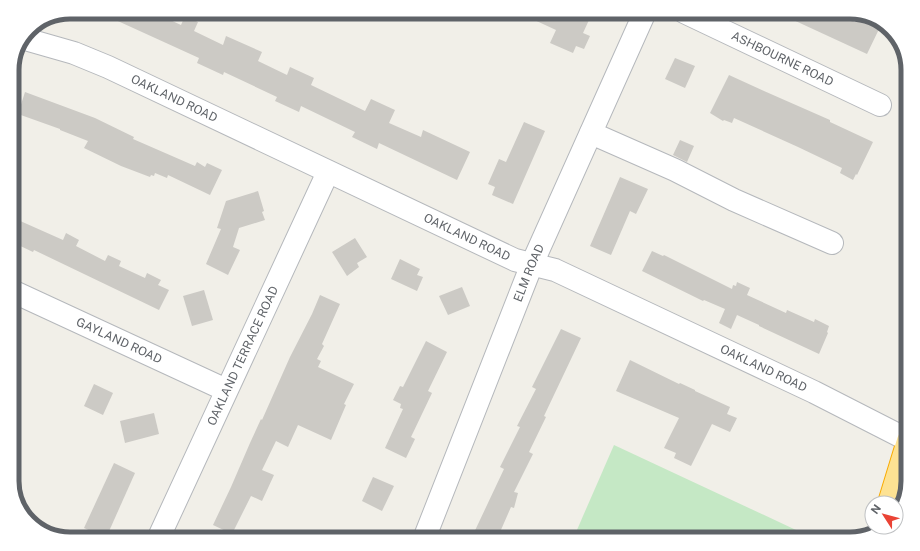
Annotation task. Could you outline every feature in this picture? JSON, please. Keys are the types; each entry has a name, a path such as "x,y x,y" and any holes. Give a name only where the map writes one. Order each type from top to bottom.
{"highway":[{"path":"892,495 901,464"}],"street":[{"name":"ELM ROAD","path":"427,532 532,264 642,19"},
{"name":"ASHBOURNE ROAD","path":"699,19 880,105"},
{"name":"OAKLAND ROAD","path":"30,39 74,53 108,67 515,260 555,270 814,392 901,436"},
{"path":"591,133 675,170 734,200 832,243"},
{"name":"OAKLAND TERRACE ROAD","path":"161,532 328,172"},
{"name":"GAYLAND ROAD","path":"19,294 226,390"}],"green space":[{"path":"614,445 796,530 795,532 576,532"}],"building":[{"path":"113,19 168,19 181,25 184,19 192,19 198,22 194,31 223,45 226,36 262,52 258,61 287,75 290,67 314,78 311,85 365,111 371,99 395,110 389,123 421,137 423,130 470,152 457,180 379,143 377,149 352,137 355,132 301,106 299,112 275,101 277,97 224,72 223,75 197,63 199,58"},
{"path":"532,19 587,19 589,20 583,33 590,36 584,49 576,46 573,53 550,43 556,30"},
{"path":"791,19 849,19 855,22 856,19 869,23 879,29 867,54"},
{"path":"675,58 695,66 685,88 665,79"},
{"path":"729,75 830,120 830,122 873,142 857,175 856,174 853,180 840,173 842,168 798,147 734,118 732,123 723,121 710,113"},
{"path":"25,92 95,118 134,137 133,139 195,166 197,162 205,167 207,163 222,170 210,195 168,175 167,178 155,173 154,176 151,175 150,177 121,166 84,148 88,141 19,114"},
{"path":"524,122 545,131 513,204 492,195 495,187 488,184 499,159 506,162"},
{"path":"680,140 694,146 687,162 673,155"},
{"path":"620,177 648,189 636,214 630,211 611,255 590,246"},
{"path":"258,191 265,220 239,228 233,247 240,250 228,275 206,264 221,229 217,228 226,201"},
{"path":"19,220 63,240 66,233 79,240 76,246 105,261 108,255 121,261 119,266 145,278 147,273 161,280 158,285 169,290 159,310 34,250 33,252 19,245"},
{"path":"355,238 367,257 357,263 359,267 347,276 332,252"},
{"path":"652,251 663,256 664,255 732,289 733,285 736,286 737,282 750,288 747,295 786,313 787,310 814,322 815,319 829,326 828,333 819,354 737,315 731,329 719,323 725,309 704,300 703,301 642,271"},
{"path":"400,259 420,269 417,275 423,277 417,291 391,279"},
{"path":"462,287 470,306 448,315 439,296"},
{"path":"204,290 213,320 192,326 183,296"},
{"path":"320,295 340,304 322,344 324,346 317,359 321,361 318,367 354,384 344,404 346,405 331,440 298,425 288,447 276,441 262,470 274,475 262,501 251,496 233,532 228,532 213,525 290,357"},
{"path":"561,329 581,338 544,416 546,417 529,452 533,454 514,492 518,493 514,508 511,507 500,532 474,532 504,469 500,467 520,427 517,426 536,389 532,387"},
{"path":"426,341 447,352 428,391 432,393 411,437 415,439 406,458 385,448 403,409 400,408 401,404 393,400 400,386 403,387"},
{"path":"630,360 730,407 727,414 737,418 730,432 712,424 691,466 674,458 676,453 664,448 679,418 616,391"},
{"path":"94,384 113,393 103,415 84,406"},
{"path":"154,413 159,434 125,443 120,421"},
{"path":"114,463 135,473 109,532 93,532 84,528"},
{"path":"373,477 394,486 382,511 362,501"}]}
